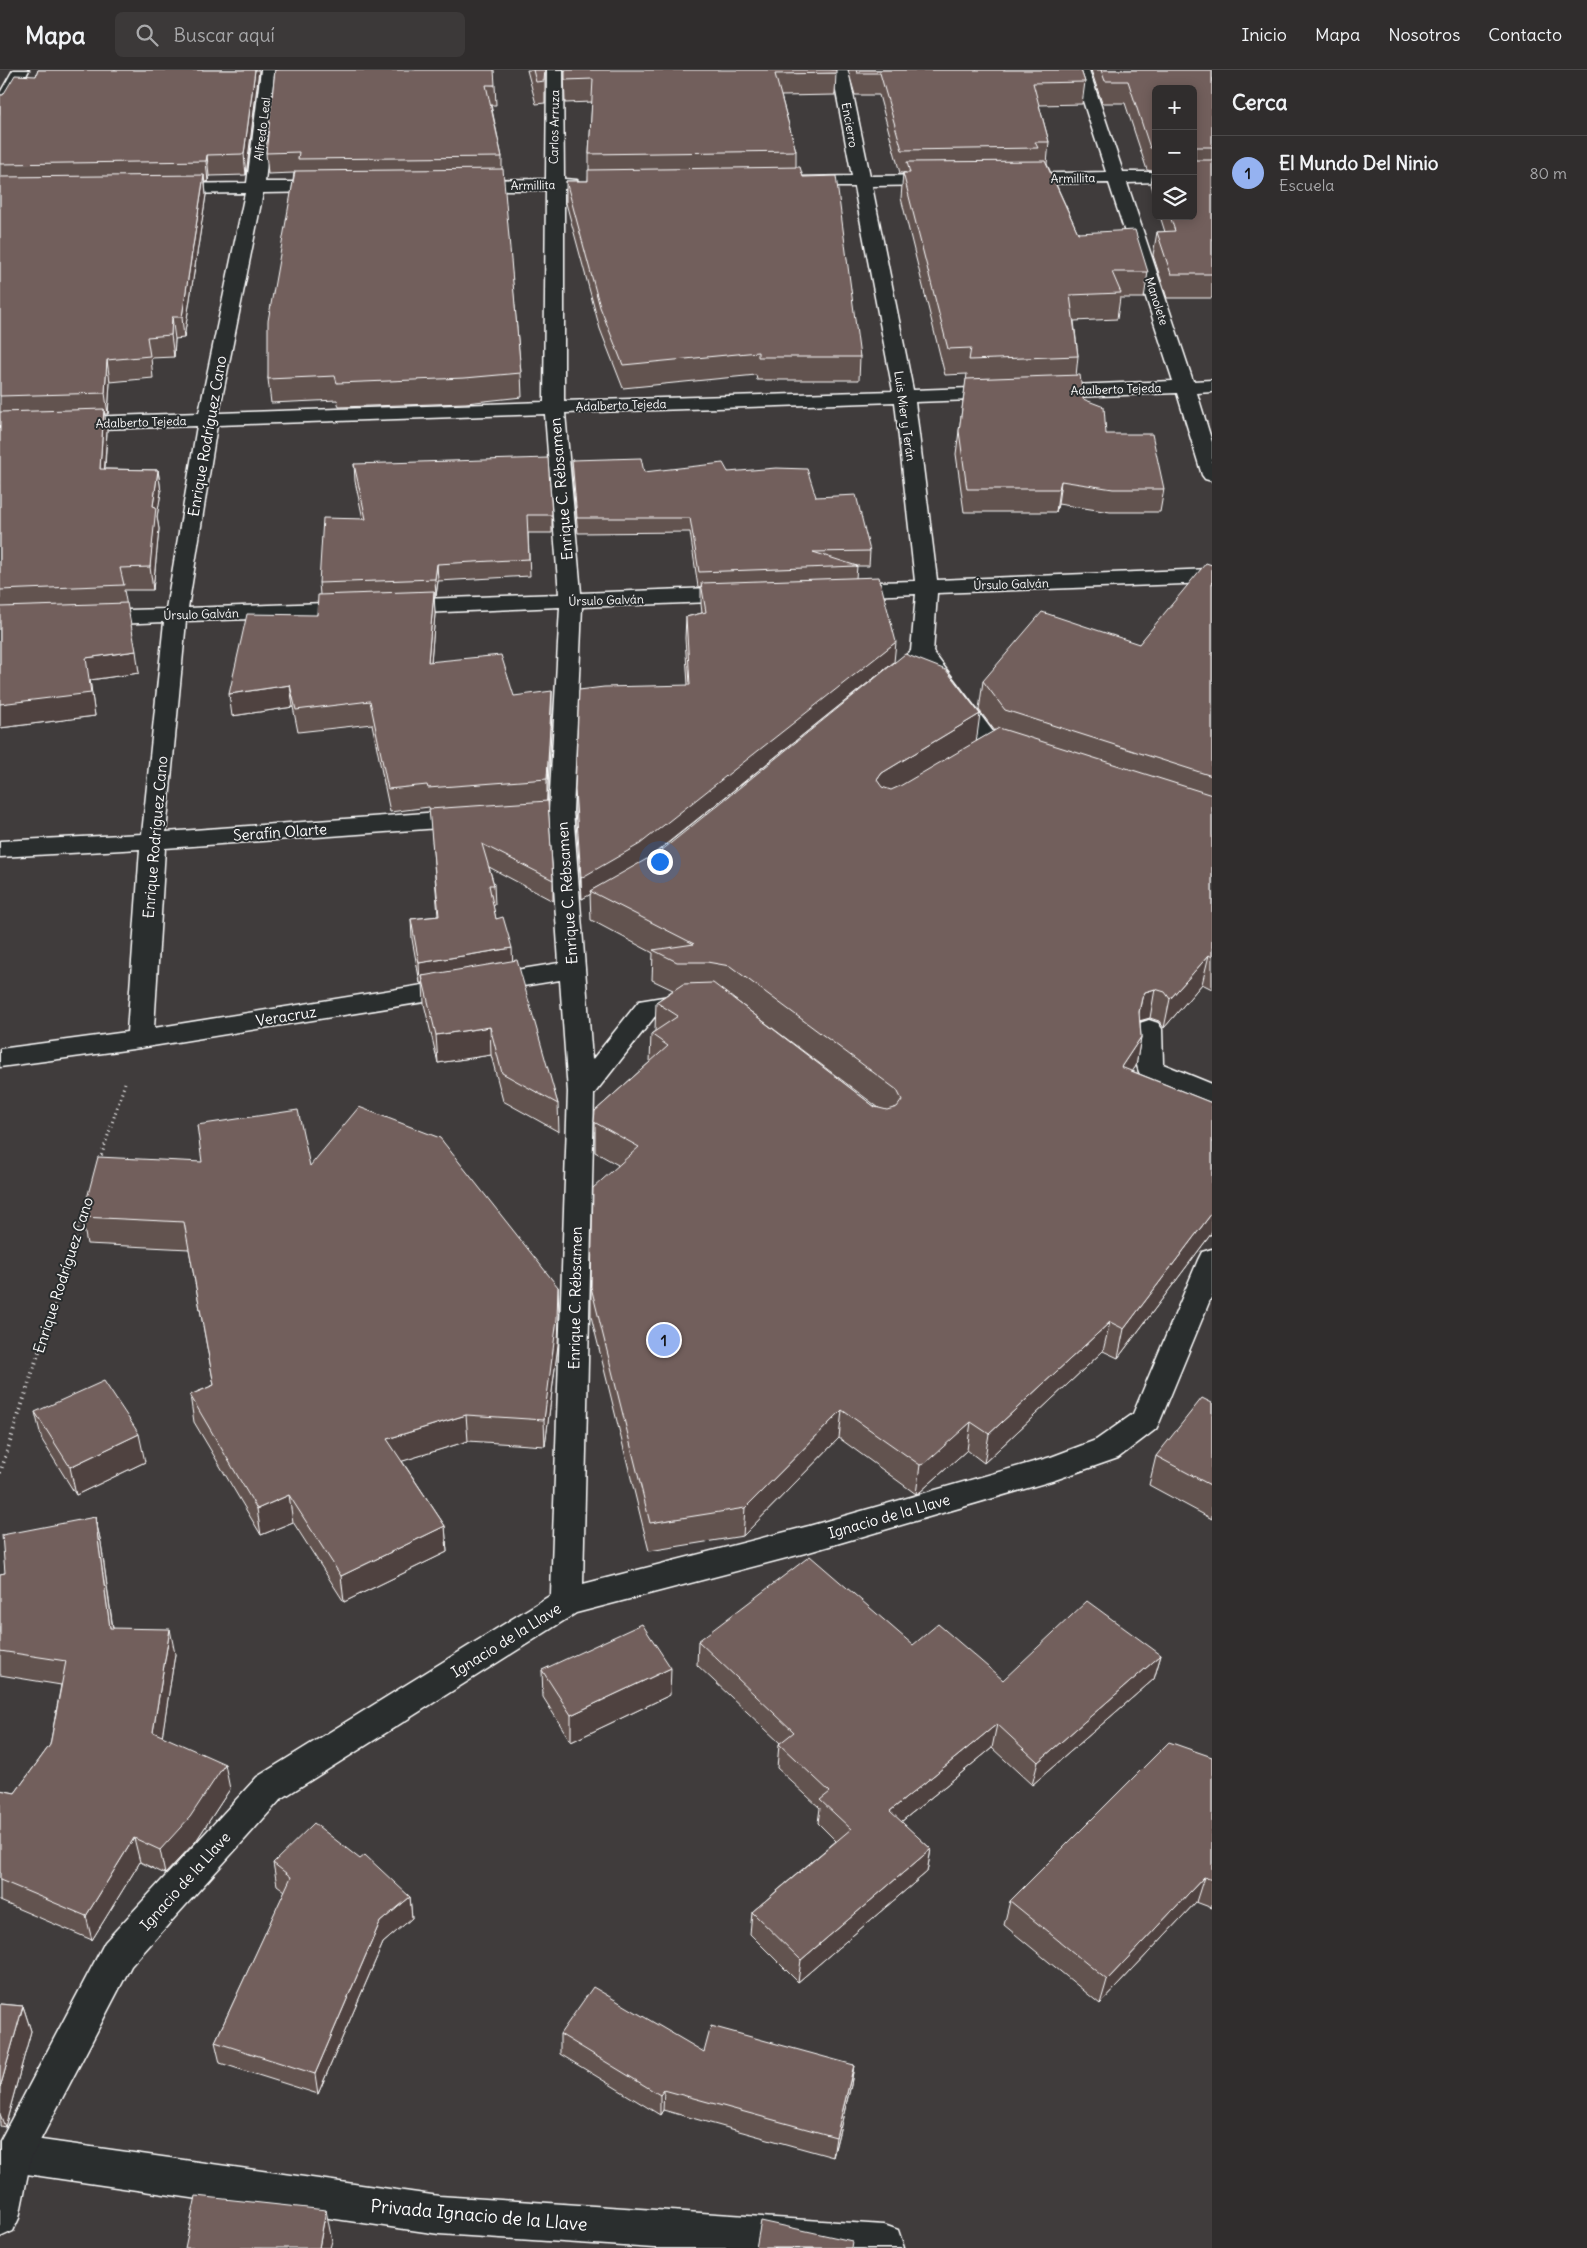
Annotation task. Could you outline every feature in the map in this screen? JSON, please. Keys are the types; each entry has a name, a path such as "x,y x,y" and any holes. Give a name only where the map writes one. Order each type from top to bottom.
{"street":[{"path":"0,109 20,70"},
{"name":"Alfredo Leal","path":"255,188 270,70"},
{"name":"Carlos Arruza","path":"553,184 555,70"},
{"name":"Encierro","path":"840,70 860,181"},
{"name":"Manolete","path":"1081,70 1212,475"},
{"name":"Armillita","path":"998,179 1152,177"},
{"path":"781,182 959,180"},
{"name":"Luis Mier y Terán","path":"860,181 904,396 928,587 922,653"},
{"name":"Enrique C. Rébsamen","path":"553,184 554,407 571,601 551,812 569,919 581,1092 568,1602"},
{"name":"Armillita","path":"444,186 593,184"},
{"path":"147,189 345,187"},
{"name":"Enrique Rodríguez Cano","path":"140,1039 153,841 176,615 208,419 255,188"},
{"name":"Adalberto Tejeda","path":"0,426 1212,386"},
{"name":"Úrsulo Galván","path":"828,591 1212,576"},
{"name":"Úrsulo Galván","path":"68,619 759,593"},
{"path":"868,697 922,653 984,751 1038,761"},
{"name":"Serafín Olarte","path":"0,849 153,841 492,816"},
{"path":"569,919 593,905"},
{"name":"Veracruz","path":"0,1058 140,1039 572,969"},
{"path":"581,1092 648,1007 691,1001 719,1003"},
{"path":"1148,1029 1150,1069 1212,1094"},
{"name":"Ignacio de la Llave","path":"0,2218 13,2154 118,1954 269,1788 568,1602 808,1539 1055,1468 1107,1448 1145,1421 1212,1260"},
{"name":"Privada Ignacio de la Llave","path":"13,2154 439,2215 884,2244 886,2248"}],"path":[{"path":"97,1169 140,1039"},
{"name":"Enrique Rodríguez Cano","path":"0,1473 85,1206"}],"building":[{"path":"38,70 255,70 244,154 207,155 206,161 0,164 0,95 3,95 15,75 36,76"},
{"path":"275,70 494,70 495,85 486,85 502,157 298,159 299,152 266,153"},
{"path":"533,70 545,70 544,81 536,82"},
{"path":"565,70 836,70 836,73 775,74 796,151 589,154 593,79 565,80"},
{"path":"856,70 1081,70 1085,82 1033,83 1049,142 1035,142 1038,148 902,150 880,73 857,73"},
{"path":"1101,70 1212,70 1212,147 1197,147 1197,85 1152,85 1152,148 1150,148 1128,81 1105,81"},
{"path":"1197,160 1212,160 1212,274 1171,274 1157,232 1175,231 1171,220 1197,220"},
{"path":"1045,161 1078,233 1135,230 1148,272 1112,272 1121,293 1070,295 1078,356 969,360 971,348 948,349 903,173 910,173 907,162"},
{"path":"800,167 803,177 836,176 860,357 758,357 758,352 623,365 600,307 566,181 588,181 588,170"},
{"path":"503,169 521,373 465,378 337,383 335,376 268,379 268,321 295,171"},
{"path":"204,175 182,317 172,317 171,335 147,337 150,356 107,360 105,393 0,396 0,177"},
{"path":"1080,375 1083,399 1104,407 1106,434 1152,434 1164,489 1113,489 1061,481 1059,489 967,489 959,431 966,379"},
{"path":"104,409 100,469 158,470 153,506 156,507 150,567 120,568 124,585 0,590 0,412"},
{"path":"548,458 552,515 527,515 529,559 437,564 435,579 319,583 323,518 366,519 354,464"},
{"path":"641,458 644,472 723,463 728,472 776,468 807,469 816,497 856,495 870,551 813,552 857,566 699,572 690,518 577,518 572,460"},
{"path":"1206,563 1212,565 1212,776 1005,710 983,681 1042,612 1139,644"},
{"path":"879,577 896,642 640,844 581,878 575,790 579,690 604,687 690,685 686,617 706,612 701,583"},
{"path":"434,591 428,662 501,655 514,696 552,691 547,779 428,788 427,785 388,789 370,701 296,710 290,685 229,694 247,614 317,615 318,595"},
{"path":"127,603 136,651 86,658 91,693 0,704 0,607"},
{"path":"905,654 946,670 980,714 882,773 877,780 882,787 891,790 900,786 999,728 1212,795 1212,957 1209,955 1170,999 1165,992 1155,989 1145,992 1139,1012 1141,1037 1121,1067 1212,1103 1212,1213 1124,1329 1110,1322 989,1434 971,1422 924,1464 920,1465 842,1410 745,1508 650,1523 591,1287 593,1188 639,1147 594,1122 595,1111 668,1046 651,1034 678,1016 656,1002 683,984 713,983 875,1107 887,1110 897,1107 902,1100 897,1090 730,966 707,962 677,962 653,950 694,944 590,891 661,851"},
{"path":"548,801 553,880 482,844 494,885 489,885 496,919 503,917 512,948 419,963 411,919 439,916 429,809"},
{"path":"517,960 558,1104 502,1073 490,1027 436,1035 422,976"},
{"path":"359,1107 440,1138 558,1287 557,1319 544,1420 466,1415 387,1439 445,1526 341,1576 289,1495 257,1509 190,1395 214,1385 184,1222 82,1217 98,1157 202,1162 197,1125 298,1110 310,1166"},
{"path":"104,1381 139,1434 70,1467 35,1412"},
{"path":"1202,1398 1212,1403 1212,1486 1156,1456"},
{"path":"95,1517 110,1628 170,1629 153,1732 225,1764 190,1817 160,1850 134,1838 86,1916 0,1880 0,1790 15,1793 50,1745 66,1661 0,1651 0,1574 5,1573 2,1535"},
{"path":"810,1556 913,1645 938,1624 1003,1680 1087,1601 1161,1655 1038,1762 997,1724 890,1811 931,1849 801,1960 752,1912 851,1829 820,1800 830,1792 779,1744 794,1732 698,1641"},
{"path":"642,1624 671,1668 571,1715 542,1670"},
{"path":"1169,1742 1212,1757 1212,1880 1204,1877 1107,1980 1010,1901"},
{"path":"314,1823 360,1859 365,1855 410,1897 380,1922 315,2074 215,2042 291,1877 273,1863"},
{"path":"593,1987 704,2052 711,2026 854,2065 836,2137 664,2090 660,2095 560,2034"},
{"path":"0,2004 23,2006 0,2088"},
{"path":"196,2196 326,2210 319,2248 185,2248"},
{"path":"761,2221 852,2241 851,2248 756,2248"}],"place":[{"name":"El Mundo Del Ninio","path":"664,1340"}]}
